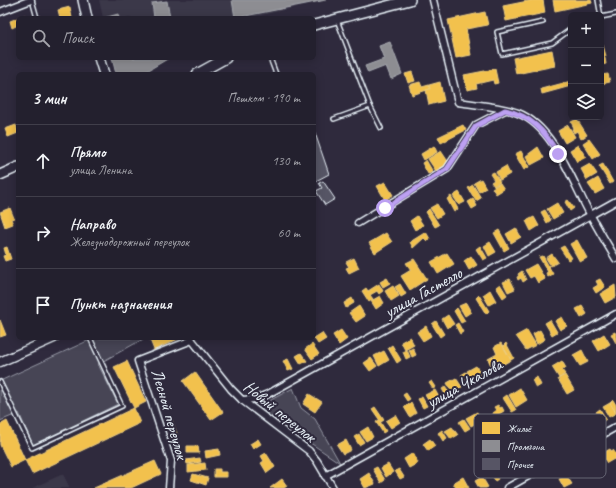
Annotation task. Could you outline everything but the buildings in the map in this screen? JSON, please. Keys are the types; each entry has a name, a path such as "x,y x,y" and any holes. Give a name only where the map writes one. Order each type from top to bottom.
{"main road":[{"path":"83,0 87,16"},
{"path":"316,24 410,0"},
{"path":"100,60 103,72"},
{"path":"202,72 222,60"},
{"path":"0,175 16,168"}],"street":[{"path":"0,12 32,0"},
{"path":"433,0 458,102 518,113 540,128 558,154 590,215 616,259"},
{"path":"358,223 447,169 476,126 505,110"},
{"name":"улица Гастелло","path":"242,400 256,399 268,394 616,201"},
{"name":"улица Чкалова","path":"325,476 616,314"},
{"path":"0,362 50,340"},
{"name":"Лесной переулок","path":"169,488 170,461 138,361 189,340"},
{"name":"Новый переулок","path":"192,340 231,389 242,400 255,412 300,443 317,461 333,488"},
{"path":"606,433 616,427"},
{"path":"507,488 525,478"}],"lane":[{"path":"32,0 36,16"},
{"path":"598,0 600,12"},
{"path":"604,16 616,14"},
{"path":"336,19 370,106 381,128"},
{"path":"543,22 497,32 502,54 552,43 568,31"},
{"path":"271,60 275,72"},
{"path":"334,119 370,106"},
{"path":"0,382 32,448 122,406 91,340"}],"shaded area":[{"path":"99,0 326,0 258,16 103,16"},
{"path":"90,340 141,340 98,364 118,404 33,445 19,413 0,421 0,381"},
{"path":"293,388 301,408 315,419 340,463 263,411 260,406"},
{"path":"63,474 70,488 32,488"}],"route":[{"path":"385,208 447,169 476,126 490,116 505,110 518,113 530,119 550,140 558,154"}]}
